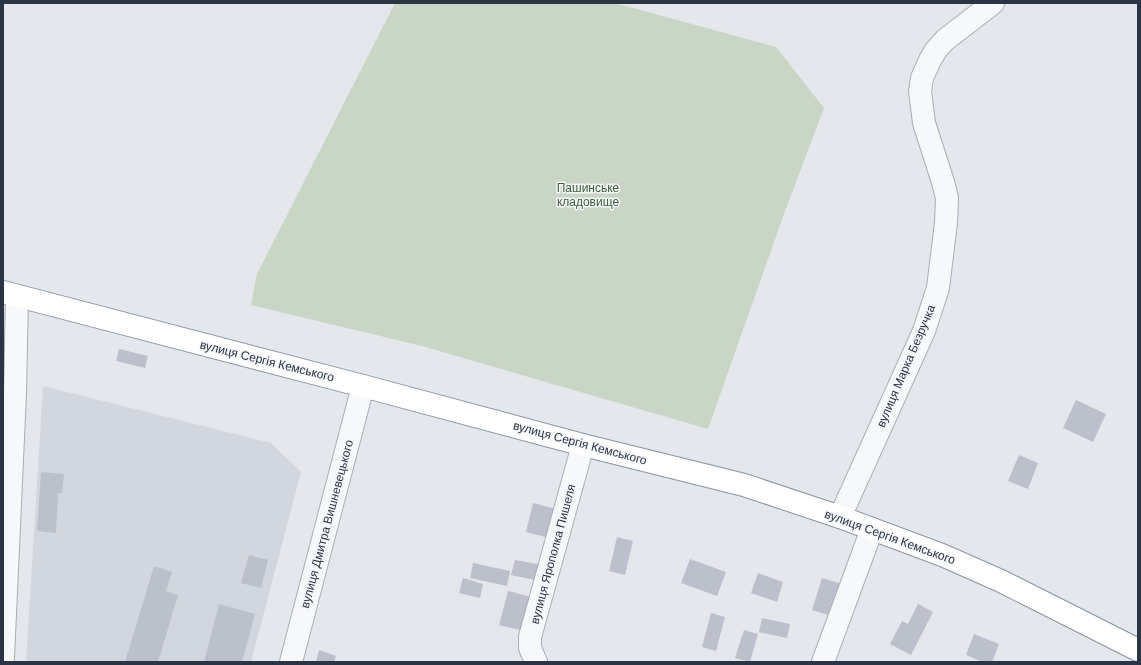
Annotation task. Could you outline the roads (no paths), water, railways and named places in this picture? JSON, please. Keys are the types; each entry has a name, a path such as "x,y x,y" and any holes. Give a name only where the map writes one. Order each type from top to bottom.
{"highway":[{"name":"вулиця Сергія Кемського","path":"10,294 583,445 744,485 840,517 942,554 1001,581 1138,650"}],"street":[{"name":"вулиця Марка Безручка","path":"840,517 924,331 938,288 946,222 947,198 924,123 920,91 922,78 936,50 945,40 993,3"},
{"path":"3,658 15,394 10,294"},
{"name":"вулиця Дмитра Вишневецького","path":"292,662 363,386"},
{"name":"вулиця Ярополка Пишеля","path":"536,662 530,648 530,638 583,445"},
{"path":"823,662 872,529"}],"park label":[{"name":"Пашинське кладовище","path":"588,195"}]}
